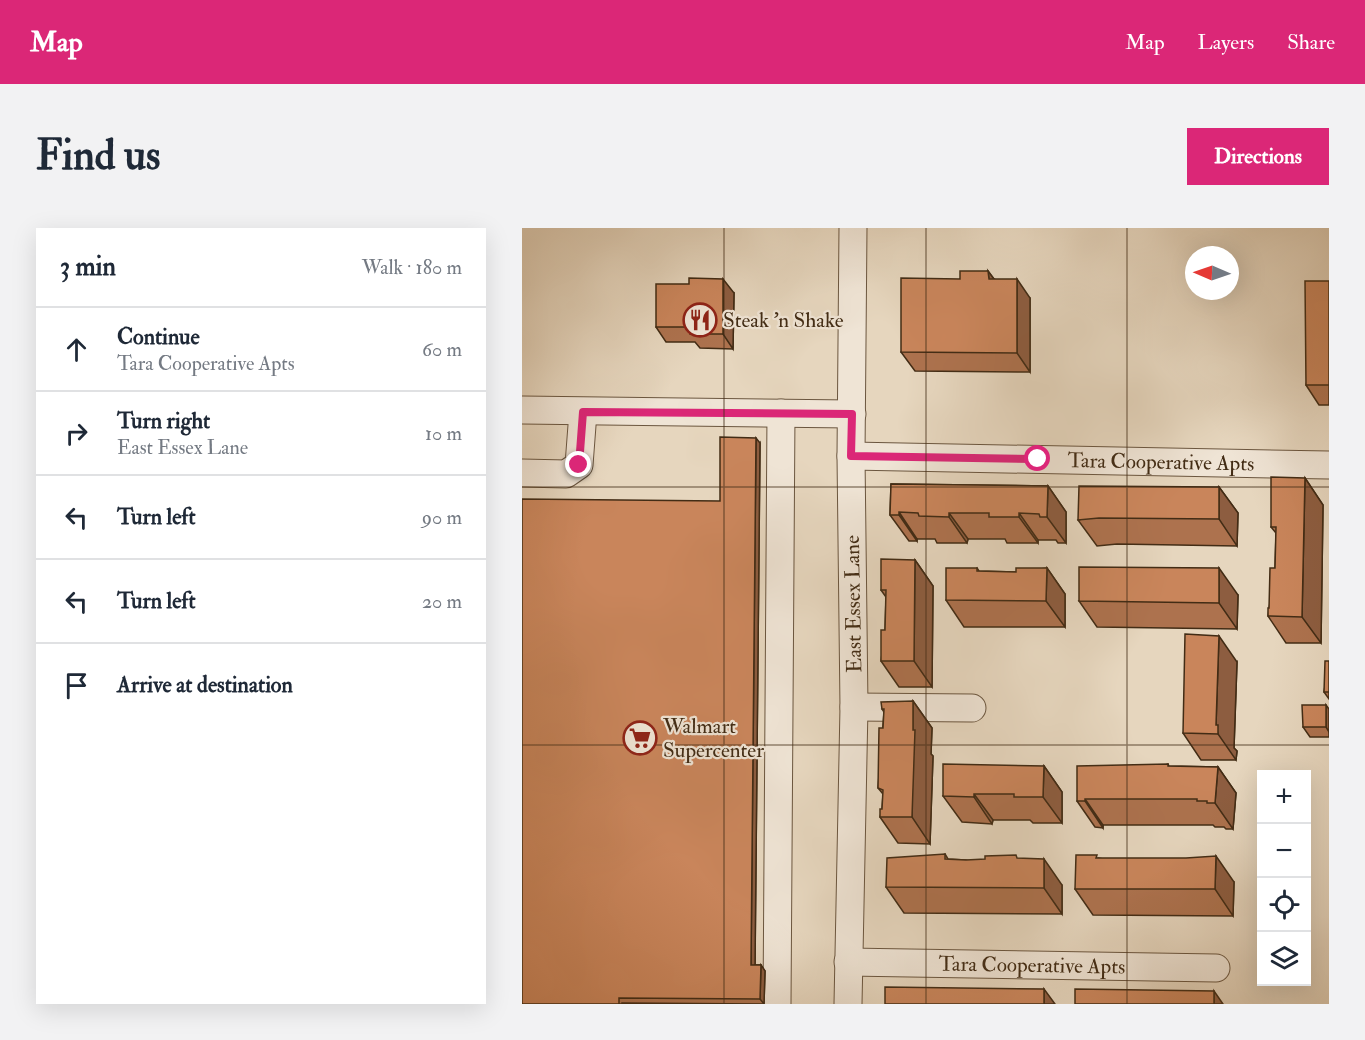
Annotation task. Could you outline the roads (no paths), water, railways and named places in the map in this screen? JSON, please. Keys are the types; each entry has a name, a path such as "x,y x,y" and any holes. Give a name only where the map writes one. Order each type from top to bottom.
{"street":[{"name":"East Essex Lane","path":"848,982 854,707 851,456 854,228"},
{"path":"522,410 852,414"},
{"path":"522,473 566,474 579,465 583,412"},
{"path":"777,1004 781,414"},
{"name":"Tara Cooperative Apts","path":"851,456 1329,465"},
{"path":"854,707 972,708"},
{"name":"Tara Cooperative Apts","path":"848,982 1216,968"}],"place":[{"name":"Steak 'n Shake","path":"700,320"},
{"name":"Walmart Supercenter","path":"640,738"}]}
